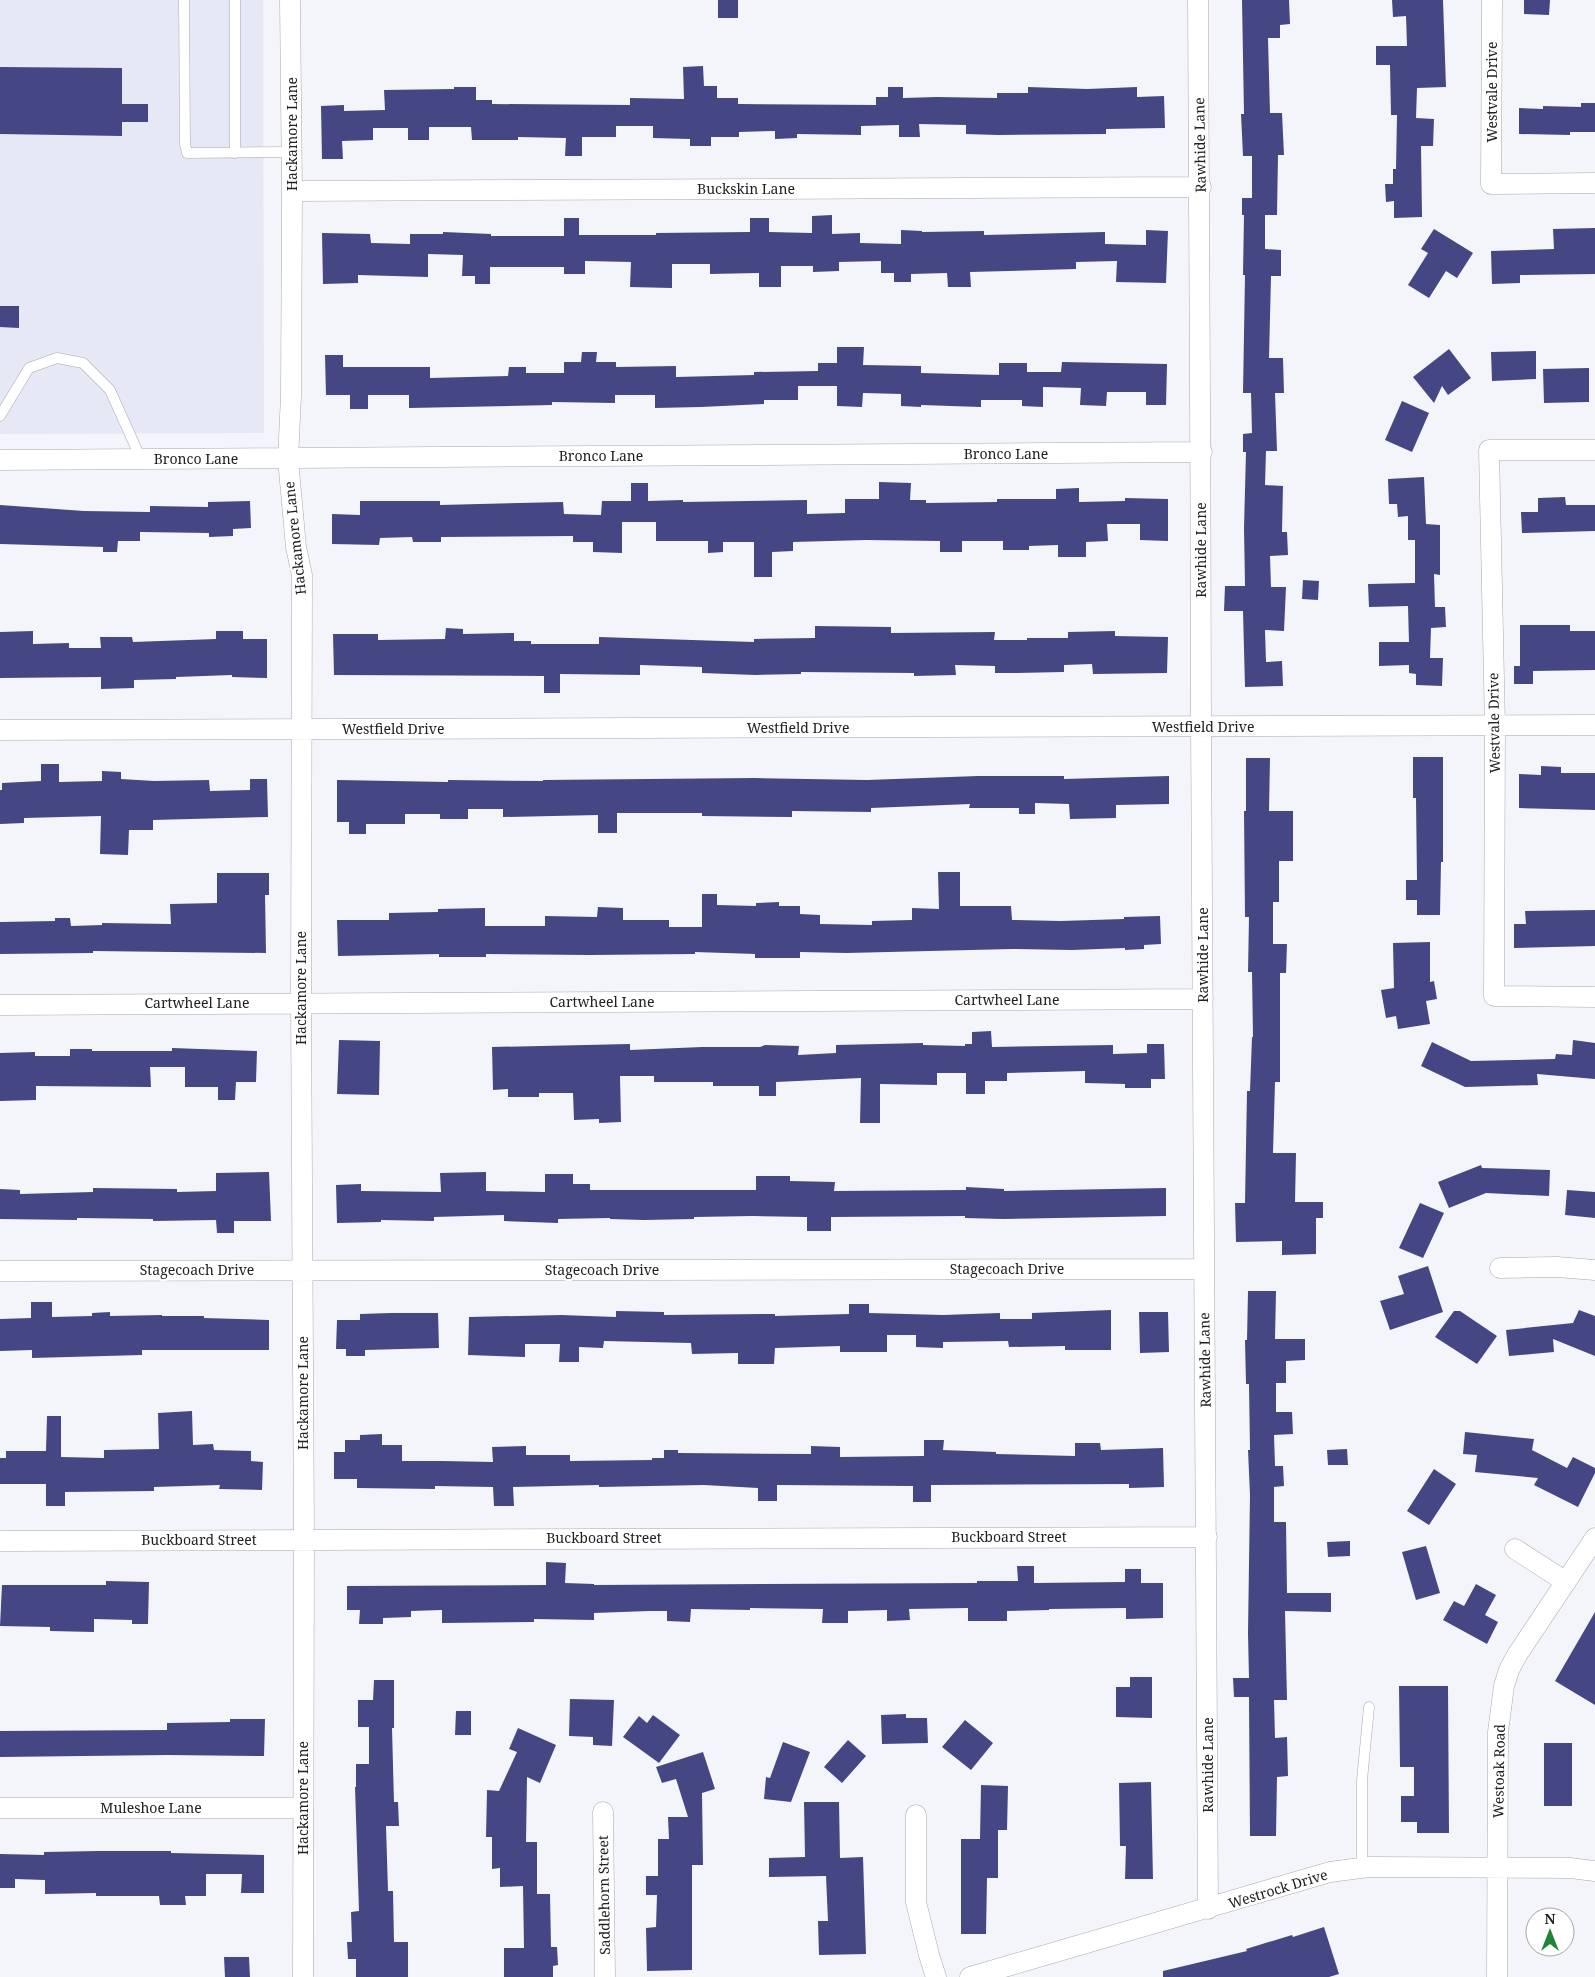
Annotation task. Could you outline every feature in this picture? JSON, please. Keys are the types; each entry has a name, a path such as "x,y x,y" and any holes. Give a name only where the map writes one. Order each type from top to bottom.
{"street":[{"name":"Hackamore Lane","path":"290,0 292,191 291,396 288,459 296,546 302,575 303,1977"},
{"name":"Rawhide Lane","path":"1198,0 1201,187 1201,728 1208,1909"},
{"name":"Westvale Drive","path":"1492,0 1491,184 1595,183"},
{"name":"Buckskin Lane","path":"292,191 1201,187"},
{"name":"Westvale Drive","path":"1595,450 1489,450 1495,726 1494,996 1595,997"},
{"name":"Bronco Lane","path":"0,460 1202,452"},
{"name":"Westfield Drive","path":"0,730 1201,728 1595,725"},
{"name":"Cartwheel Lane","path":"0,1005 1203,999"},
{"path":"1500,1268 1557,1267 1595,1270"},
{"name":"Stagecoach Drive","path":"0,1271 1204,1269"},
{"name":"Buckboard Street","path":"0,1541 1207,1536"},
{"name":"Westoak Road","path":"1497,1977 1498,1732 1504,1686 1509,1670 1517,1655 1595,1538"},
{"path":"1515,1549 1566,1582"},
{"name":"Muleshoe Lane","path":"0,1808 303,1808"},
{"name":"Saddlehorn Street","path":"603,1812 605,1977"},
{"path":"916,1815 916,1902 936,1977"},
{"name":"Westrock Drive","path":"970,1977 1330,1872 1362,1868 1570,1868 1595,1870"}],"lane":[{"path":"184,0 185,144 187,153 292,152"},
{"path":"234,153 235,0"},
{"path":"0,416 30,368 57,358 83,363 110,390 141,459"},
{"path":"1362,1868 1362,1780 1369,1707"}],"shaded area":[{"path":"0,0 263,0 264,433 0,434"}],"building":[{"path":"718,0 738,0 738,18 718,18"},
{"path":"1242,0 1289,0 1290,24 1280,25 1280,38 1268,38 1270,113 1282,113 1284,155 1278,155 1277,215 1265,215 1265,249 1281,250 1281,276 1271,276 1269,358 1283,358 1284,393 1275,393 1277,451 1266,451 1265,485 1283,486 1282,532 1287,532 1288,555 1270,556 1271,587 1286,587 1284,631 1265,630 1266,662 1282,661 1283,686 1245,687 1243,611 1224,611 1225,586 1245,586 1246,452 1243,452 1243,434 1252,433 1251,393 1243,393 1245,275 1243,275 1244,215 1242,215 1242,198 1252,198 1252,156 1243,156 1241,114 1244,114"},
{"path":"1392,0 1443,0 1446,87 1417,88 1416,118 1434,119 1433,146 1421,146 1422,217 1394,218 1394,201 1386,202 1385,184 1393,184 1393,169 1396,169 1397,115 1391,115 1390,65 1376,65 1376,46 1407,46 1406,16 1393,17"},
{"path":"1524,0 1550,0 1549,15 1524,14"},
{"path":"703,66 704,86 717,86 717,98 738,98 738,104 876,105 876,97 888,97 888,87 903,87 903,98 997,98 997,93 1028,93 1028,87 1087,89 1137,87 1137,97 1164,96 1165,128 1106,129 1106,134 998,135 966,134 966,125 919,124 920,137 899,137 899,125 861,126 861,135 797,134 797,138 775,139 775,131 739,132 739,137 711,137 711,146 690,146 690,139 653,138 653,126 616,126 616,137 582,137 582,156 565,156 566,138 518,137 518,140 472,140 471,127 429,127 429,140 408,140 408,128 373,128 373,140 342,141 343,159 322,159 321,106 344,105 344,111 385,110 384,90 476,87 476,100 492,100 492,104 630,105 630,98 684,99 683,67"},
{"path":"0,67 122,68 122,104 148,104 148,122 122,122 122,136 0,134"},
{"path":"1581,103 1595,103 1595,132 1570,132 1570,135 1519,134 1519,108 1543,109 1543,106 1581,107"},
{"path":"832,215 832,234 860,233 860,243 901,244 901,230 922,232 984,231 984,235 1105,232 1105,244 1146,245 1146,230 1168,231 1166,283 1116,282 1117,261 1076,262 1076,269 970,272 971,287 948,287 947,273 911,274 911,282 894,282 894,273 881,273 881,261 839,262 839,271 813,272 813,266 781,266 781,287 759,287 759,273 710,274 710,264 672,264 672,288 630,287 631,262 585,261 585,274 564,274 564,267 490,267 490,284 475,284 475,276 462,276 463,255 428,254 428,277 358,275 358,283 323,284 322,233 370,234 371,243 410,244 410,234 443,234 443,232 491,234 491,236 564,236 564,218 579,218 579,235 656,235 656,233 750,232 750,218 769,218 769,232 812,233 812,216"},
{"path":"1595,228 1595,274 1520,275 1520,283 1492,284 1491,251 1554,249 1553,229"},
{"path":"1434,229 1473,253 1457,278 1446,271 1429,298 1408,285 1428,253 1421,249"},
{"path":"0,306 19,306 19,328 0,327"},
{"path":"837,347 864,347 863,365 921,366 921,373 999,375 999,363 1027,363 1027,372 1061,372 1062,362 1167,364 1166,405 1146,405 1146,392 1107,392 1106,406 1080,405 1081,388 1043,387 1043,407 1022,406 1022,400 981,400 981,407 901,406 901,394 863,393 862,407 837,406 837,386 798,386 798,400 764,400 764,404 655,408 655,395 615,395 615,403 552,402 552,405 409,408 409,395 368,395 368,409 350,409 350,395 326,395 325,355 343,355 343,367 430,367 430,378 508,376 509,367 526,367 526,373 564,373 564,362 581,362 582,352 597,352 596,362 616,362 616,367 676,366 676,377 754,375 754,372 818,371 818,363 837,363"},
{"path":"1449,349 1471,378 1448,395 1442,386 1434,403 1413,377"},
{"path":"1536,351 1536,379 1492,381 1491,352"},
{"path":"1589,368 1589,402 1544,403 1543,369"},
{"path":"1402,401 1429,413 1412,452 1385,440"},
{"path":"1424,477 1426,524 1440,525 1440,575 1434,574 1435,607 1445,607 1446,627 1431,628 1430,658 1443,658 1442,686 1416,685 1416,674 1409,673 1409,665 1379,666 1379,642 1409,642 1408,606 1369,607 1368,584 1415,583 1415,540 1408,540 1408,516 1398,517 1397,504 1389,504 1388,479"},
{"path":"879,482 911,483 910,500 926,500 926,503 997,502 997,499 1056,499 1056,489 1079,488 1079,502 1125,501 1125,498 1168,499 1168,541 1140,540 1140,524 1107,524 1108,541 1086,542 1086,557 1058,557 1058,545 1029,546 1029,550 1003,550 1003,541 962,541 962,552 940,552 940,541 866,540 793,542 793,551 772,552 772,577 754,577 754,542 723,542 723,552 708,553 708,541 656,541 656,522 622,522 622,553 593,552 593,542 573,542 573,536 441,537 441,542 413,542 412,537 380,538 379,545 332,544 332,514 360,515 360,501 440,501 440,505 563,502 564,514 601,515 602,501 631,501 631,483 648,483 648,501 807,500 807,514 845,513 845,499 879,499"},
{"path":"1565,497 1566,505 1595,505 1595,531 1522,533 1521,512 1538,512 1538,498"},
{"path":"250,501 251,528 233,529 233,536 209,537 209,533 140,532 140,541 118,541 117,552 103,552 103,547 0,544 0,505 84,511 150,512 150,506 208,507 208,502"},
{"path":"1303,580 1319,581 1318,600 1302,599"},
{"path":"1520,625 1570,625 1570,631 1595,631 1595,670 1533,671 1533,684 1514,684 1514,666 1520,666"},
{"path":"815,626 891,627 891,633 995,632 994,640 1068,638 1068,632 1115,631 1115,636 1168,637 1167,673 1093,674 1092,664 1064,665 1064,672 995,673 995,666 955,665 956,675 914,676 914,673 801,672 801,674 755,675 702,673 702,667 640,665 640,675 560,674 560,693 544,693 544,676 334,675 333,634 378,634 378,640 445,639 446,628 463,629 463,634 514,633 514,641 531,641 531,644 599,644 599,637 754,642 754,639 815,638"},
{"path":"33,631 33,644 69,643 69,648 101,648 100,637 132,637 133,642 216,639 216,631 243,631 243,639 267,639 267,678 232,677 232,675 176,677 176,679 134,680 134,688 101,689 101,677 0,678 0,632"},
{"path":"1413,757 1443,757 1443,862 1441,862 1440,915 1417,915 1417,900 1406,900 1406,880 1417,880 1416,798 1413,798"},
{"path":"1246,758 1270,758 1269,811 1293,811 1293,861 1279,861 1279,902 1273,902 1273,944 1287,944 1286,973 1280,973 1280,1082 1275,1082 1273,1153 1296,1153 1295,1202 1323,1202 1323,1218 1316,1218 1316,1254 1282,1255 1282,1241 1236,1242 1235,1203 1245,1203 1247,1091 1250,1091 1253,1037 1252,972 1248,972 1249,917 1245,917 1244,811 1246,811"},
{"path":"41,764 59,764 59,782 102,781 102,771 121,772 121,779 154,781 209,780 210,791 250,790 250,779 267,779 268,817 153,820 153,830 129,830 128,855 100,854 101,816 24,818 24,823 0,824 0,790 2,790 2,783 41,781"},
{"path":"1541,766 1561,767 1561,773 1595,773 1595,810 1519,808 1519,774 1541,775"},
{"path":"978,776 1064,776 1064,779 1169,776 1169,804 1116,805 1116,818 1070,819 1069,804 1035,803 1035,814 1019,814 1019,808 969,808 970,804 871,808 871,812 792,811 792,817 702,816 702,813 617,813 617,833 598,833 598,815 503,817 503,809 468,809 468,819 440,819 440,814 405,814 405,824 366,824 366,834 349,834 349,822 337,822 337,780 448,782 448,780 543,781 755,778 867,780"},
{"path":"938,872 960,872 960,906 1011,906 1012,920 1061,921 1160,916 1161,944 1144,945 1144,949 1125,950 1125,948 847,953 800,952 800,958 755,958 755,954 695,952 695,954 486,954 486,957 439,957 439,954 338,956 337,920 389,920 389,913 438,912 438,909 485,908 485,926 545,926 545,916 597,917 598,907 623,908 623,920 669,920 669,927 702,927 702,894 717,894 717,905 756,906 756,903 779,902 779,906 800,906 800,914 820,915 820,924 872,925 872,921 912,920 912,908 939,909"},
{"path":"217,873 269,873 269,895 265,895 266,953 93,951 93,953 0,954 0,922 55,921 55,918 70,918 71,926 102,925 102,923 171,924 170,904 217,903"},
{"path":"1595,910 1595,946 1514,948 1514,924 1526,924 1525,911"},
{"path":"1430,942 1430,982 1434,981 1437,999 1426,1001 1430,1024 1398,1029 1396,1016 1386,1018 1381,990 1394,988 1393,943"},
{"path":"991,1031 992,1047 1113,1045 1113,1054 1147,1053 1147,1044 1164,1044 1165,1079 1151,1079 1151,1088 1125,1088 1125,1084 1085,1083 1085,1071 1007,1073 1007,1081 985,1081 985,1094 966,1094 966,1073 937,1073 937,1085 880,1084 880,1123 860,1123 861,1078 776,1082 776,1096 759,1096 759,1086 713,1086 713,1082 654,1082 654,1076 620,1076 621,1122 599,1123 599,1119 574,1120 573,1093 539,1093 539,1097 508,1097 508,1089 493,1090 492,1047 630,1044 630,1050 760,1047 765,1045 799,1046 798,1055 836,1053 836,1045 923,1043 923,1045 965,1046 965,1044 972,1044 972,1032"},
{"path":"339,1040 380,1041 379,1095 337,1094"},
{"path":"1573,1040 1595,1043 1595,1079 1537,1074 1538,1085 1465,1087 1421,1066 1432,1042 1471,1061 1555,1059 1556,1054 1572,1055"},
{"path":"172,1048 257,1051 256,1082 236,1082 235,1100 218,1100 218,1087 185,1087 185,1067 150,1067 151,1087 36,1086 36,1100 0,1101 0,1053 35,1052 35,1056 70,1056 70,1049 92,1049 92,1051 172,1051"},
{"path":"1481,1165 1482,1168 1550,1170 1549,1196 1486,1193 1449,1208 1438,1182"},
{"path":"269,1172 271,1221 234,1221 234,1233 217,1233 216,1220 0,1219 0,1189 20,1190 20,1194 93,1192 93,1188 177,1189 177,1192 216,1191 216,1173"},
{"path":"486,1172 486,1191 545,1192 545,1174 573,1174 573,1184 590,1184 590,1190 756,1190 756,1176 790,1176 790,1181 835,1182 834,1191 966,1190 966,1187 1004,1189 1004,1191 1166,1188 1166,1216 1003,1219 965,1218 965,1216 831,1217 831,1231 807,1231 807,1217 753,1216 644,1220 610,1218 558,1219 558,1223 504,1221 504,1215 434,1217 434,1221 381,1220 381,1222 337,1223 336,1185 361,1184 361,1191 441,1192 440,1173"},
{"path":"1567,1190 1595,1192 1595,1218 1565,1215"},
{"path":"1420,1203 1444,1213 1423,1258 1399,1248"},
{"path":"1428,1266 1443,1312 1390,1330 1380,1301 1404,1294 1398,1276"},
{"path":"1248,1291 1276,1291 1275,1339 1305,1339 1305,1360 1286,1361 1286,1383 1276,1383 1276,1412 1292,1412 1293,1434 1274,1435 1275,1466 1283,1466 1284,1486 1274,1487 1274,1522 1286,1522 1287,1593 1331,1593 1331,1612 1285,1611 1287,1700 1274,1700 1275,1738 1287,1737 1288,1776 1277,1777 1276,1836 1250,1836 1249,1697 1234,1697 1233,1678 1249,1678 1250,1495 1248,1450 1250,1450 1249,1384 1246,1384 1245,1340 1247,1340"},
{"path":"31,1302 52,1302 52,1317 92,1316 92,1313 110,1312 110,1316 204,1316 204,1318 269,1320 269,1350 142,1350 142,1355 32,1358 32,1350 0,1351 0,1319 31,1318"},
{"path":"849,1304 869,1304 869,1313 943,1315 1000,1313 1000,1319 1032,1319 1032,1313 1111,1310 1111,1350 1065,1350 1065,1346 1009,1347 1008,1341 943,1342 943,1348 916,1347 916,1335 887,1335 887,1352 840,1352 840,1346 775,1348 774,1364 738,1364 738,1353 692,1354 691,1343 604,1341 603,1348 579,1347 579,1362 559,1362 560,1344 525,1344 525,1357 468,1355 469,1317 561,1315 616,1317 616,1311 664,1312 664,1315 775,1314 775,1316 849,1314"},
{"path":"1579,1310 1595,1316 1595,1356 1553,1339 1554,1352 1509,1356 1506,1330 1573,1323"},
{"path":"1454,1311 1460,1311 1497,1336 1477,1364 1435,1337"},
{"path":"1139,1312 1168,1312 1169,1352 1140,1353"},
{"path":"438,1313 439,1348 365,1350 365,1356 346,1356 346,1349 336,1349 337,1320 360,1320 360,1314"},
{"path":"192,1411 193,1445 213,1444 214,1450 251,1451 251,1461 263,1462 262,1490 219,1489 220,1485 154,1487 154,1491 65,1492 65,1506 46,1506 46,1484 0,1484 0,1458 6,1458 6,1451 46,1451 47,1416 61,1416 61,1457 104,1458 104,1450 159,1449 158,1413"},
{"path":"1465,1432 1534,1439 1532,1450 1567,1468 1573,1457 1595,1468 1595,1473 1578,1507 1534,1485 1538,1478 1475,1472 1477,1455 1463,1454"},
{"path":"382,1434 382,1445 402,1445 402,1461 493,1462 492,1447 526,1446 526,1455 570,1455 570,1461 652,1460 652,1458 664,1458 664,1450 678,1450 678,1453 811,1454 811,1446 840,1447 840,1457 924,1456 924,1440 944,1440 943,1450 996,1452 996,1454 1075,1456 1075,1443 1100,1443 1101,1450 1163,1448 1164,1487 1129,1488 1129,1484 931,1485 931,1502 913,1502 913,1486 777,1485 777,1501 758,1501 758,1488 704,1485 513,1487 514,1506 494,1506 493,1487 435,1486 435,1489 357,1488 357,1479 334,1479 334,1452 345,1452 345,1440 360,1440 360,1435"},
{"path":"1347,1449 1348,1465 1328,1465 1327,1450"},
{"path":"1434,1469 1456,1484 1429,1525 1407,1511"},
{"path":"1350,1541 1350,1556 1328,1557 1327,1542"},
{"path":"1426,1546 1440,1593 1416,1600 1402,1552"},
{"path":"546,1562 566,1563 565,1583 594,1585 977,1583 977,1581 1018,1581 1017,1566 1034,1566 1034,1583 1125,1582 1125,1569 1141,1569 1141,1583 1163,1583 1163,1618 1126,1619 1126,1608 1049,1609 1007,1611 1007,1621 968,1621 968,1608 909,1609 910,1620 887,1621 887,1610 848,1611 848,1623 822,1623 823,1609 750,1608 750,1610 691,1609 690,1622 667,1621 667,1611 649,1611 594,1613 594,1620 534,1619 534,1622 442,1623 442,1610 411,1611 411,1617 383,1618 383,1624 359,1624 360,1610 347,1610 347,1586 546,1585"},
{"path":"106,1581 149,1582 148,1624 132,1624 132,1620 94,1619 94,1632 50,1631 50,1627 0,1626 2,1585 106,1585"},
{"path":"1476,1584 1496,1595 1485,1615 1498,1622 1487,1644 1443,1620 1454,1601 1464,1606"},
{"path":"1595,1612 1595,1705 1555,1681"},
{"path":"1130,1677 1152,1677 1152,1718 1116,1717 1116,1687 1130,1687"},
{"path":"374,1680 394,1680 394,1728 392,1728 394,1802 398,1802 399,1826 386,1826 388,1891 393,1891 394,1942 408,1942 408,1977 356,1977 356,1959 348,1959 347,1942 352,1942 351,1912 359,1911 356,1764 369,1764 369,1727 358,1727 358,1700 373,1700"},
{"path":"1399,1686 1448,1686 1449,1833 1417,1833 1417,1822 1401,1822 1401,1796 1414,1796 1414,1767 1400,1767"},
{"path":"570,1699 614,1700 612,1746 593,1745 593,1737 569,1736"},
{"path":"456,1711 471,1711 471,1735 455,1735"},
{"path":"906,1714 906,1718 927,1718 928,1743 882,1744 881,1715"},
{"path":"653,1715 680,1735 659,1763 623,1737 639,1716 647,1723"},
{"path":"230,1719 265,1719 264,1756 0,1757 0,1731 167,1730 167,1723 230,1722"},
{"path":"965,1720 993,1743 971,1770 942,1747"},
{"path":"518,1728 556,1745 540,1783 527,1777 526,1842 537,1842 537,1894 550,1894 551,1947 557,1947 558,1965 553,1966 553,1977 504,1977 504,1948 524,1948 523,1886 500,1887 500,1868 492,1869 492,1837 486,1837 487,1790 499,1791 517,1752 509,1749"},
{"path":"848,1740 866,1756 842,1783 824,1767"},
{"path":"783,1742 810,1752 791,1802 764,1799 766,1777 770,1778"},
{"path":"1544,1743 1572,1743 1572,1806 1544,1806"},
{"path":"703,1752 715,1789 702,1793 703,1865 692,1865 692,1970 647,1971 646,1928 656,1927 657,1895 646,1895 646,1876 658,1876 658,1839 669,1839 668,1817 688,1817 676,1779 662,1783 656,1767"},
{"path":"1151,1782 1153,1879 1125,1879 1126,1846 1120,1846 1119,1783"},
{"path":"981,1785 1008,1786 1007,1830 998,1830 998,1878 987,1878 986,1934 961,1934 961,1839 980,1839"},
{"path":"804,1802 839,1802 840,1858 863,1857 866,1954 819,1955 818,1921 828,1921 826,1876 769,1877 769,1858 805,1857"},
{"path":"171,1851 171,1853 264,1855 264,1893 241,1893 242,1874 206,1874 206,1896 185,1896 186,1905 160,1905 159,1896 96,1896 96,1893 45,1894 45,1880 15,1879 15,1888 0,1888 0,1854 44,1855 44,1852"},
{"path":"1324,1927 1339,1974 1329,1977 1163,1977 1163,1971 1247,1951 1246,1949"},
{"path":"224,1957 249,1957 250,1977 225,1977"}]}
